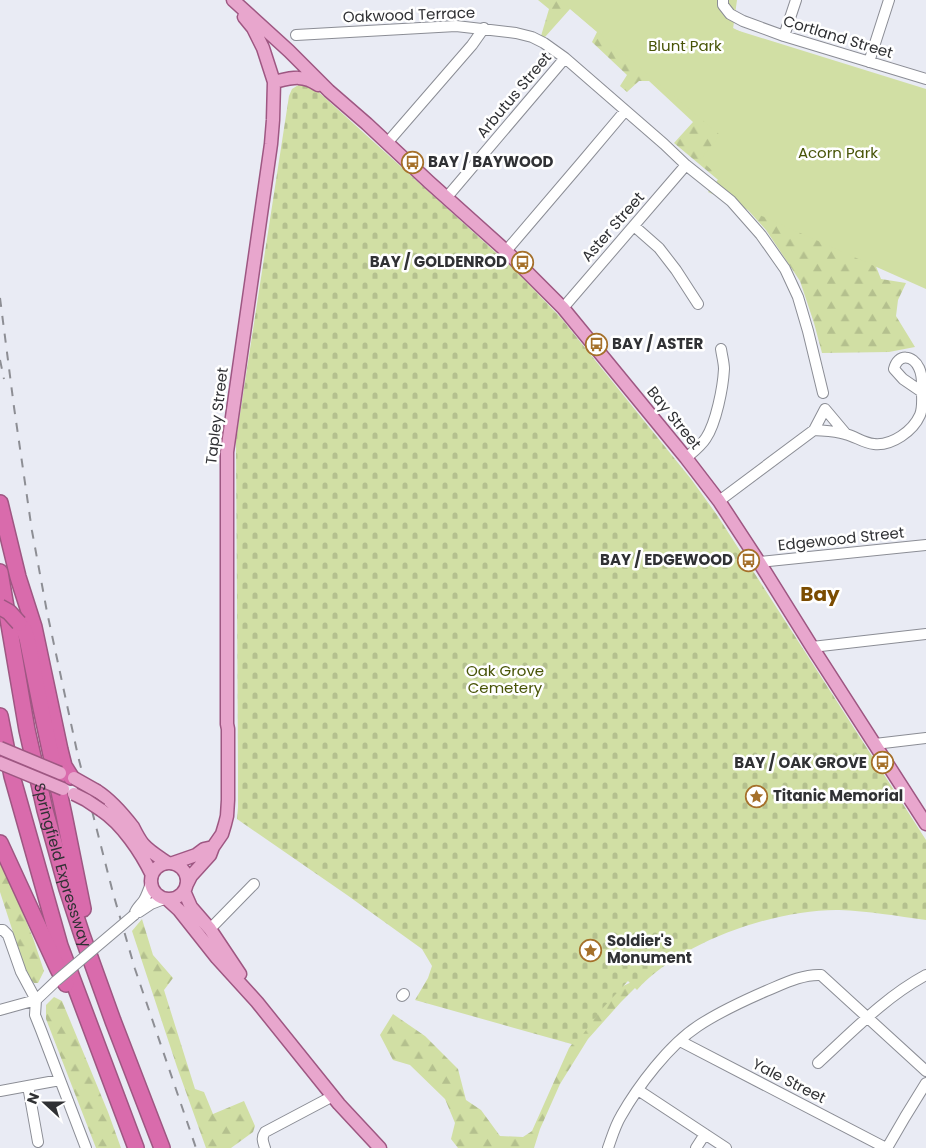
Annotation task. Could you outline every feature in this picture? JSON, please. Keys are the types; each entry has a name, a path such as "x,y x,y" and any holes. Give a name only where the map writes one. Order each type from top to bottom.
{"highway":[{"path":"0,503 18,577 34,628 68,782"},
{"name":"Springfield Expressway","path":"0,572 24,713 45,810 67,889 162,1148"},
{"path":"0,607 9,612 19,623 27,638 83,911 103,991"},
{"name":"Springfield Expressway","path":"0,716 12,776 60,946 136,1148"},
{"path":"0,843 58,969 93,1035"}],"main road":[{"name":"Bay Street","path":"232,0 289,50 329,91 506,251 562,308 686,458 719,501 760,562 812,647 926,824"},
{"name":"Tapley Street","path":"186,888 191,876 210,855 222,834 227,816 226,452 274,120 273,78 263,48 253,28 232,0"},
{"path":"273,78 300,68 310,72"},
{"name":"Bay Street","path":"273,78 306,78 329,91"},
{"path":"0,748 68,782 86,800 106,814 128,837 145,860 152,887 156,894 179,910 333,1096 380,1148"},
{"path":"0,763 96,791 103,795 121,813 143,844 155,855 182,867 187,875 186,888 191,907 210,929 257,1002"},
{"path":"151,879 158,866 196,855 204,849 213,847"},
{"path":"165,899 177,898 186,888"}],"street":[{"name":"Cortland Street","path":"723,0 724,6 730,14 743,21 784,36 926,79"},
{"path":"784,36 796,0"},
{"path":"869,62 889,0"},
{"name":"Oakwood Terrace","path":"296,35 456,26 516,33 532,37 544,43 565,58 686,165 731,201 761,235 785,270 798,297 823,393"},
{"path":"387,142 472,45 484,28"},
{"name":"Arbutus Street","path":"447,197 565,58"},
{"path":"506,251 625,111"},
{"name":"Aster Street","path":"562,308 686,165"},
{"path":"634,226 659,248 698,304"},
{"path":"686,458 706,438 712,426 724,368 721,349"},
{"path":"814,430 846,434 861,441 884,444 898,438 912,426 920,414 922,392"},
{"path":"719,501 814,430 825,409 846,434"},
{"name":"Edgewood Street","path":"760,562 926,545"},
{"path":"812,647 926,634"},
{"path":"875,744 926,738"},
{"path":"134,915 136,908 147,895 151,879"},
{"path":"210,929 254,884"},
{"path":"0,1010 36,1000 134,915 151,904 165,899"},
{"path":"0,930 3,930 8,935 20,972 36,1000 35,1015 86,1148"},
{"path":"608,1148 620,1118 656,1065 696,1027 751,997 784,983 811,975 821,976 926,1071"},
{"path":"818,1063 888,999 926,975"},
{"name":"Yale Street","path":"680,1041 887,1148"},
{"path":"0,1091 60,1080"},
{"path":"887,1148 926,1083"},
{"path":"28,1086 38,1142"},
{"path":"638,1090 726,1148"},
{"path":"265,1148 262,1142 262,1136 265,1132 333,1096"},
{"path":"696,1148 705,1134"}],"green space":[{"name":"Blunt Park","path":"538,0 693,0 725,24 765,44 873,259 881,279 906,283 898,300 896,316 915,347 889,352 822,353 800,281 766,230 729,189 674,143 693,122 649,81 639,81 627,92 620,86 627,75 592,42 597,32 570,9 545,37 541,36 549,9"},
{"name":"Acorn Park","path":"556,0 737,0 733,29 926,89 926,289 708,192 720,177 700,160 720,135 561,1"},
{"name":"Oak Grove Cemetery","path":"300,84 312,86 515,270 561,318 691,479 717,515 926,840 926,920 839,910 786,915 758,922 703,943 678,957 655,973 637,990 628,981 601,1010 575,1045 415,1000 428,978 432,966 422,949 237,819 236,440 289,96 292,89"},
{"path":"0,858 33,938 44,971 38,983 34,983 29,977 23,963 0,892"},
{"path":"142,919 153,955 173,978 164,990 195,1089 204,1092 213,1114 244,1101 255,1126 253,1132 231,1148 206,1148 132,931"},
{"path":"649,974 588,1039 560,1084 540,1129 534,1148 458,1148 451,1139 455,1123 445,1099 410,1065 393,1060 380,1035 393,1014 425,1036 458,1069 466,1100 481,1110 500,1136 523,1137 532,1131 569,1048 586,1025 571,1010"},
{"path":"54,997 62,1001 121,1148 96,1148 46,1019 46,1005"}],"railway":[{"path":"0,298 32,531 47,612 78,756 113,893 135,969 196,1148"},
{"path":"0,360 4,379"}],"place":[{"name":"BAY / BAYWOOD","path":"412,162"},
{"name":"BAY / GOLDENROD","path":"523,262"},
{"name":"BAY / ASTER","path":"596,344"},
{"name":"BAY / EDGEWOOD","path":"749,560"},
{"name":"BAY / OAK GROVE","path":"883,763"},
{"name":"Titanic Memorial","path":"757,796"},
{"name":"Soldier's Monument","path":"591,950"}],"district":[{"name":"Bay","path":"820,594"}]}
